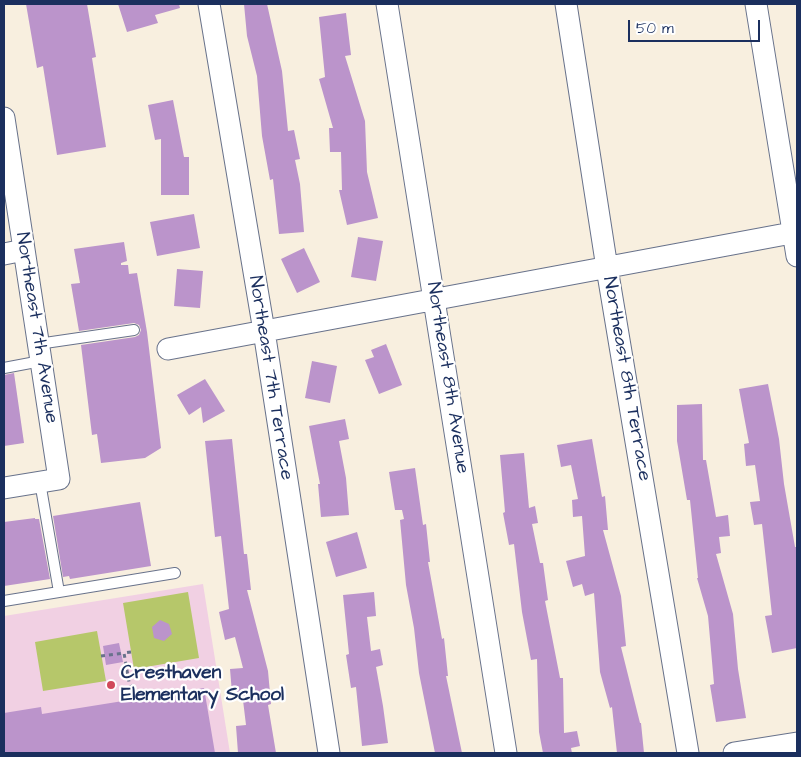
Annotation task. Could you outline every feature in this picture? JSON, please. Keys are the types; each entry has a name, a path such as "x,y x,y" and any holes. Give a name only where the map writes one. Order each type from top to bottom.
{"street":[{"name":"Northeast 7th Terrace","path":"208,4 264,331 329,753"},
{"name":"Northeast 8th Avenue","path":"387,4 506,753"},
{"name":"Northeast 8th Terrace","path":"566,4 607,268 688,753"},
{"path":"756,4 796,233 797,256"},
{"name":"Northeast 7th Avenue","path":"5,132 14,252 39,352 50,481"},
{"path":"168,349 796,233"},
{"path":"4,488 50,481"},
{"path":"734,753 797,743"}],"lane":[{"path":"4,368 39,352 134,330"},
{"path":"50,481 59,592"},
{"path":"4,601 175,573"}],"path":[{"path":"101,656 131,652"},
{"path":"124,653 135,702"}],"shaded area":[{"name":"Cresthaven Elementary School","path":"203,584 230,753 4,753 4,616"}],"green space":[{"path":"188,592 199,658 134,669 123,603"},
{"path":"97,631 106,681 43,691 35,642"}],"building":[{"path":"26,4 87,4 96,57 92,58 106,147 57,155 43,66 37,68"},
{"path":"118,4 179,4 180,8 155,15 158,23 127,32"},
{"path":"244,4 267,4 282,71 288,131 294,130 300,159 295,160 300,184 304,232 279,234 273,179 270,180 262,136 257,76 247,36"},
{"path":"346,13 351,55 345,56 365,121 367,172 378,218 347,225 339,190 342,190 341,152 330,152 329,128 333,128 319,79 325,77 319,17"},
{"path":"173,100 184,157 189,157 189,195 161,195 161,139 155,140 148,105"},
{"path":"194,214 200,248 157,256 150,222"},
{"path":"358,237 383,241 376,281 351,277"},
{"path":"124,242 127,261 121,263 121,265 128,265 129,274 137,273 147,332 161,448 145,458 101,463 97,434 92,435 81,345 135,337 139,335 141,330 139,325 134,323 79,331 71,284 80,283 74,249"},
{"path":"304,248 320,282 297,293 281,259"},
{"path":"177,269 203,271 200,308 174,306"},
{"path":"386,344 402,385 379,394 365,360 374,357 371,350"},
{"path":"312,361 337,366 330,403 305,398"},
{"path":"14,373 24,443 4,446 4,375"},
{"path":"205,379 225,411 203,423 201,407 189,415 177,395"},
{"path":"768,384 779,439 784,484 795,547 797,547 797,648 772,653 765,616 772,615 762,524 754,525 750,502 760,501 755,465 746,466 744,444 749,443 739,389"},
{"path":"702,404 703,460 706,460 716,517 728,515 730,536 719,537 721,553 716,554 733,614 738,669 746,718 716,722 710,685 714,684 708,616 697,578 690,500 687,500 677,441 677,405"},
{"path":"345,419 349,439 339,441 346,478 349,515 321,517 318,484 320,484 309,426"},
{"path":"232,439 244,554 247,554 251,590 247,590 268,671 271,704 268,705 276,753 238,753 236,726 246,725 242,692 232,693 230,669 243,668 235,637 225,640 219,612 229,609 221,536 215,537 205,441"},
{"path":"592,439 602,497 605,496 608,530 603,530 621,596 626,646 621,647 641,723 644,753 617,753 612,707 610,708 600,672 594,593 585,596 582,584 573,587 566,561 585,556 582,516 573,517 572,500 578,499 571,465 561,467 557,445"},
{"path":"524,453 529,508 535,506 538,523 532,524 540,563 543,563 548,600 545,601 560,678 563,678 564,733 577,731 580,746 571,748 572,753 543,753 539,732 537,659 531,660 522,612 514,544 509,545 503,513 505,512 500,455"},
{"path":"415,468 423,525 426,524 430,562 428,562 442,639 444,638 448,676 446,676 462,753 435,753 419,673 414,628 406,585 400,520 404,519 402,510 395,510 389,472"},
{"path":"140,502 151,566 70,579 69,576 63,577 53,516"},
{"path":"39,519 50,579 4,586 4,522"},
{"path":"357,532 367,568 336,577 326,542"},
{"path":"374,592 376,616 367,617 371,651 380,649 383,665 376,667 388,743 362,746 356,687 351,688 346,655 349,654 343,595"},
{"path":"160,620 169,624 172,634 164,641 154,638 152,627"},
{"path":"119,643 123,662 106,665 103,646"},
{"path":"204,688 215,753 4,753 4,713 41,707 42,714"}],"place":[{"name":"Cresthaven Elementary School","path":"111,685"}]}
